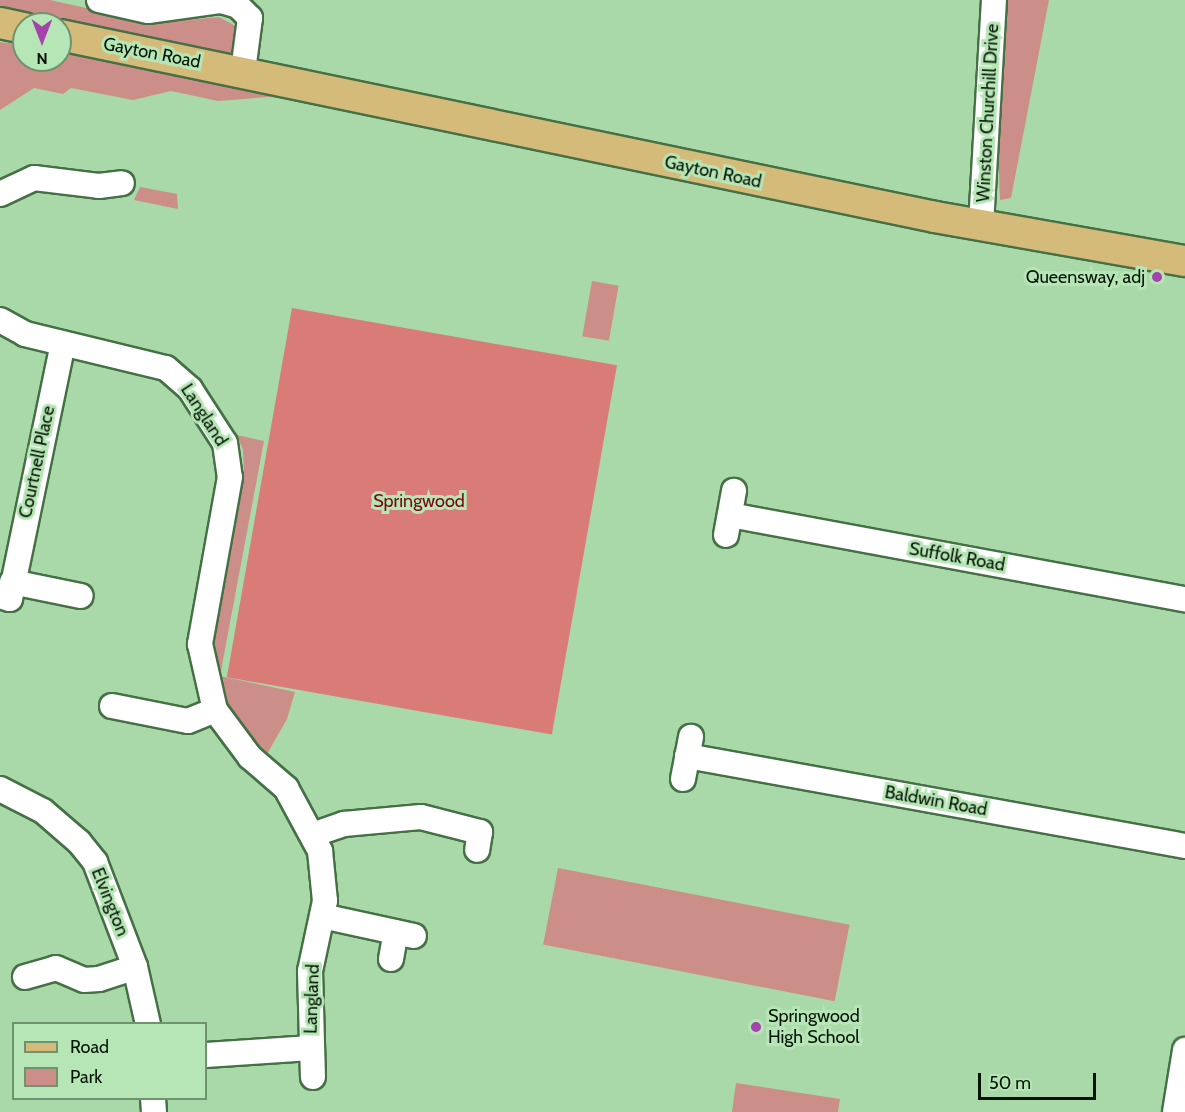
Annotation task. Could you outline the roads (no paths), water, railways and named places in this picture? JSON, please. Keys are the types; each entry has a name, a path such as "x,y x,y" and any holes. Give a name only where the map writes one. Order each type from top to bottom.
{"main road":[{"name":"Gayton Road","path":"72,37 981,225 1185,261"}],"street":[{"path":"99,0 148,11 221,1 238,6 250,18 243,71"},
{"name":"Winston Churchill Drive","path":"981,225 994,0"},
{"path":"0,194 34,178 99,186 122,183"},
{"name":"Langland","path":"0,320 25,334 166,368 190,388 225,443 230,477 199,630 204,677 215,710 249,757 286,788 315,834 325,883 322,916 310,971 310,1048 313,1077"},
{"name":"Courtnell Place","path":"63,343 6,589 81,596"},
{"name":"Suffolk Road","path":"734,491 728,525 1185,599"},
{"path":"112,706 188,721 215,710"},
{"name":"Baldwin Road","path":"687,757 1185,846"},
{"name":"Elvington","path":"0,789 43,811 79,842 109,892 135,967 148,1022"},
{"path":"315,834 353,822 421,817 480,833"},
{"path":"322,916 405,934 391,959"},
{"path":"25,978 56,968 92,980 135,967"},
{"name":"Langland","path":"207,1055 310,1048"},
{"path":"1175,1112 1185,1050"}],"place":[{"name":"Queensway, adj","path":"1157,277"},
{"name":"Springwood High School","path":"756,1027"}],"park label":[{"name":"Springwood","path":"419,501"}]}
